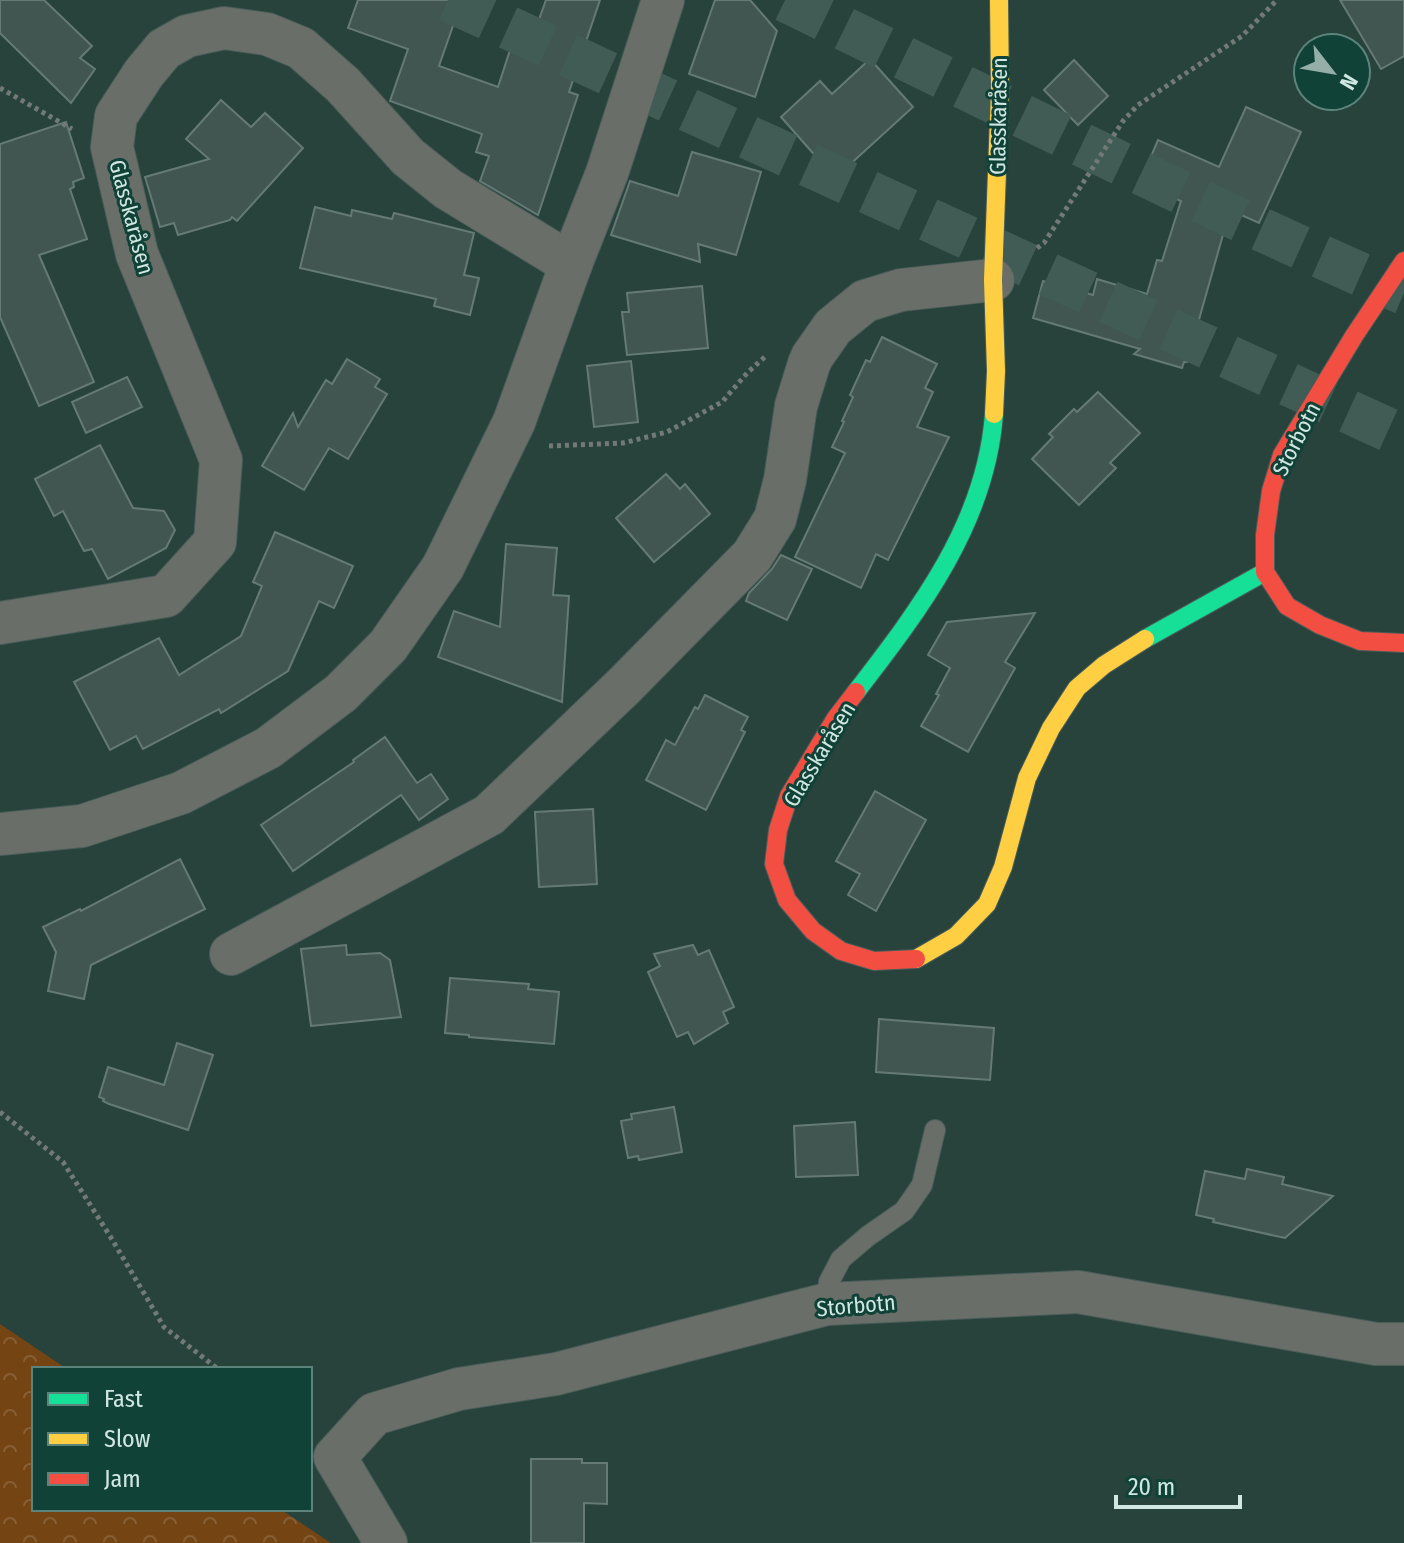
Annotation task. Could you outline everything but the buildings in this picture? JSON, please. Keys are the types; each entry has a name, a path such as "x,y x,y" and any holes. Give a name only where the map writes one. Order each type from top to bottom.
{"street":[{"path":"0,834 82,826 181,793 268,748 341,693 388,646 443,567 514,422 607,173 663,0"},
{"name":"Glasskaråsen","path":"999,0 1000,90 993,280 996,371 994,419 982,482 958,542 931,591 836,718 789,796 778,830 774,864 787,900 813,931 841,951 874,961 915,959 956,936 987,904 1003,867 1027,778 1051,728 1077,688 1139,642 1265,572"},
{"name":"Glasskaråsen","path":"0,623 166,596 215,542 221,460 137,254 112,147 116,116 164,49 187,36 224,28 267,34 301,48 343,85 408,157 448,189 571,264"},
{"name":"Storbotn","path":"1265,572 1265,535 1271,491 1282,455 1404,261"},
{"path":"231,954 489,815 624,686 752,556 775,519 785,480 796,406 809,364 833,327 865,301 901,290 993,280"},
{"path":"1265,572 1287,606 1320,625 1360,641 1404,643"},
{"name":"Storbotn","path":"386,1543 335,1457 374,1414 459,1389 556,1374 827,1304 1078,1292 1376,1344 1404,1344"}],"lane":[{"path":"827,1304 829,1282 841,1259 904,1211 922,1185 935,1130"}],"path":[{"path":"993,280 1044,243 1123,121 1138,105 1242,36 1277,0"},
{"path":"0,88 85,137 112,147"},
{"path":"504,441 553,447 623,443 667,432 722,402 767,356 809,364"},
{"path":"0,1112 63,1162 164,1327 215,1367"}],"green space":[{"path":"0,1324 64,1367 32,1367 32,1511 283,1511 331,1543 0,1543"}],"tunnel":[{"path":"448,0 1404,437"},
{"path":"785,0 1170,187 1404,293"}],"traffic: fast":[{"path":"856,692 926,596 964,528 978,492 994,414"},
{"path":"1145,639 1265,572"}],"traffic: slow":[{"path":"994,414 993,280 1000,90 999,0"},
{"path":"916,959 956,936 987,904 1003,867 1027,778 1051,728 1077,688 1104,665 1145,639"}],"traffic: jam":[{"path":"1404,261 1282,455 1271,491 1265,535 1265,572 1287,606 1320,625 1360,641 1404,643"},
{"path":"856,692 836,718 789,796 778,830 774,864 787,900 813,931 841,951 874,961 916,959"}]}
